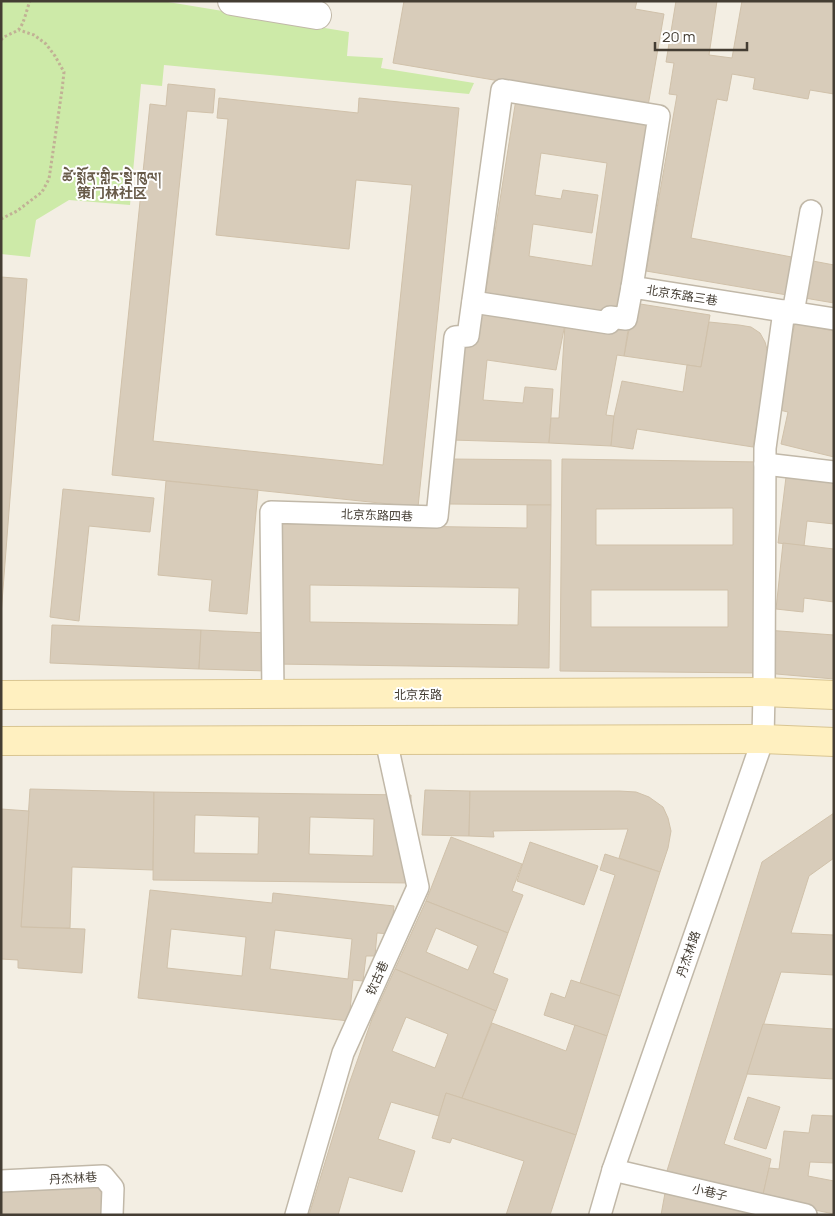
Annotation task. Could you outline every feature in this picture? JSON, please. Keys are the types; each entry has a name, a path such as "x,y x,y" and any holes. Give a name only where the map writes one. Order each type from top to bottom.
{"main road":[{"name":"北京东路","path":"1,695 764,692 834,695"},
{"path":"1,741 763,738 834,742"}],"street":[{"path":"232,1 317,15"},
{"path":"473,302 502,90 660,116 632,287"},
{"name":"丹杰林路","path":"600,1215 613,1170 763,738 765,448 789,312 811,212"},
{"name":"北京东路三巷","path":"473,302 609,323 610,317 626,319 632,287 834,319"},
{"name":"北京东路四巷","path":"273,694 271,512 437,517 454,336 468,336 473,302"},
{"path":"765,464 834,472"},
{"name":"钦古巷","path":"296,1215 343,1053 418,887 386,740"},
{"name":"小巷子","path":"613,1170 806,1215"},
{"name":"丹杰林巷","path":"1,1181 103,1176 113,1188 112,1215"}],"path":[{"path":"1,40 5,36 19,30 30,1"},
{"path":"1,219 17,211 42,192 49,179 64,72 56,56 46,44 34,35 19,30"}],"green space":[{"path":"1,1 162,1 349,32 347,56 383,58 381,68 474,83 469,94 164,65 162,86 141,84 130,205 69,200 36,220 30,257 1,254"}],"building":[{"path":"404,1 637,1 635,9 664,14 648,106 393,63"},
{"path":"676,1 717,1 709,55 732,58 742,1 834,1 834,94 810,90 808,99 753,89 755,78 732,74 727,101 717,99 691,238 834,265 834,303 646,271 677,95 669,94 674,63 666,62"},
{"path":"168,84 215,89 213,113 187,111 153,441 383,465 412,185 356,180 349,249 216,235 228,119 217,118 219,98 358,113 359,98 459,108 418,507 112,475 150,104 166,106"},
{"path":"516,99 653,120 622,316 485,295","holes":["541,153 607,163 592,266 529,256 533,224 592,233 598,195 563,190 561,199 535,195"]},
{"path":"1,277 27,279 1,615"},
{"path":"634,303 710,315 701,367 624,356"},
{"path":"478,307 565,324 556,370 487,360 483,400 523,403 525,387 553,389 549,443 452,440 463,343"},
{"path":"615,321 629,324 624,356 617,355 606,415 614,416 611,446 549,443 551,418 559,418 565,324 614,333"},
{"path":"709,322 751,327 760,333 765,342 768,353 767,367 753,447 637,429 633,449 611,446 614,416 622,381 683,392 687,365 701,367"},
{"path":"795,323 834,331 834,457 781,444 788,412 775,409"},
{"path":"450,459 551,460 551,505 449,504"},
{"path":"562,459 762,462 760,673 560,671","holes":["733,508 733,545 596,545 596,509","591,590 728,590 728,627 591,627"]},
{"path":"786,477 834,482 834,524 807,521 804,546 778,543"},
{"path":"166,481 258,490 247,614 209,611 212,580 158,575"},
{"path":"63,489 154,498 150,532 89,526 79,621 50,617"},
{"path":"527,505 551,505 549,668 275,664 277,524 527,528","holes":["310,585 519,588 518,625 310,622"]},
{"path":"783,543 834,549 834,602 804,598 803,612 776,609"},
{"path":"52,625 201,630 199,669 50,663"},
{"path":"201,630 268,633 267,671 199,669"},
{"path":"766,630 834,635 834,679 765,673"},
{"path":"30,789 154,792 153,870 72,867 70,928 21,927"},
{"path":"425,790 470,791 469,836 422,835"},
{"path":"470,791 619,791 636,792 649,797 663,807 671,831 668,848 660,872 619,858 628,829 493,831 494,837 469,836"},
{"path":"154,792 411,795 410,883 153,880","holes":["195,815 259,817 258,854 194,853","310,817 374,819 373,856 309,854"]},
{"path":"1,809 29,811 21,927 85,929 82,973 18,968 18,960 1,959"},
{"path":"834,813 834,858 809,876 791,933 834,935 834,975 781,972 724,1144 771,1159 762,1199 666,1174 762,862"},
{"path":"451,837 522,864 512,891 523,895 508,933 426,901"},
{"path":"530,842 598,866 584,905 517,881"},
{"path":"605,854 660,872 620,996 580,983 615,875 600,870"},
{"path":"150,890 272,903 273,893 394,906 391,934 377,933 375,956 366,956 363,981 353,980 349,1021 138,998","holes":["171,929 246,937 242,976 167,968","275,930 352,939 348,979 270,969"]},
{"path":"426,901 508,933 493,973 508,979 496,1011 395,969","holes":["436,928 478,946 468,970 426,952"]},
{"path":"395,969 496,1011 462,1098 446,1093 439,1116 391,1102 378,1139 415,1151 402,1192 349,1177 338,1215 309,1215 349,1084 372,1019","holes":["406,1017 448,1034 435,1068 392,1051"]},
{"path":"571,980 620,996 607,1036 544,1015 551,993 565,998"},
{"path":"492,1023 566,1051 575,1025 607,1036 576,1135 462,1098"},
{"path":"763,1024 834,1029 834,1079 747,1074"},
{"path":"446,1093 576,1135 550,1215 506,1215 524,1161 452,1138 450,1143 432,1138"},
{"path":"748,1097 780,1107 766,1149 734,1139"},
{"path":"812,1115 834,1116 834,1163 810,1162 808,1176 834,1181 834,1214 762,1199 769,1168 779,1169 784,1131 809,1133"},
{"path":"104,1186 105,1215 1,1215 1,1189"},
{"path":"665,1193 766,1215 661,1215"}],"district":[{"name":"ཚེ་སྨོན་གླིང་སྡེ་ཁུལ། 策门林社区","path":"112,184"}]}
